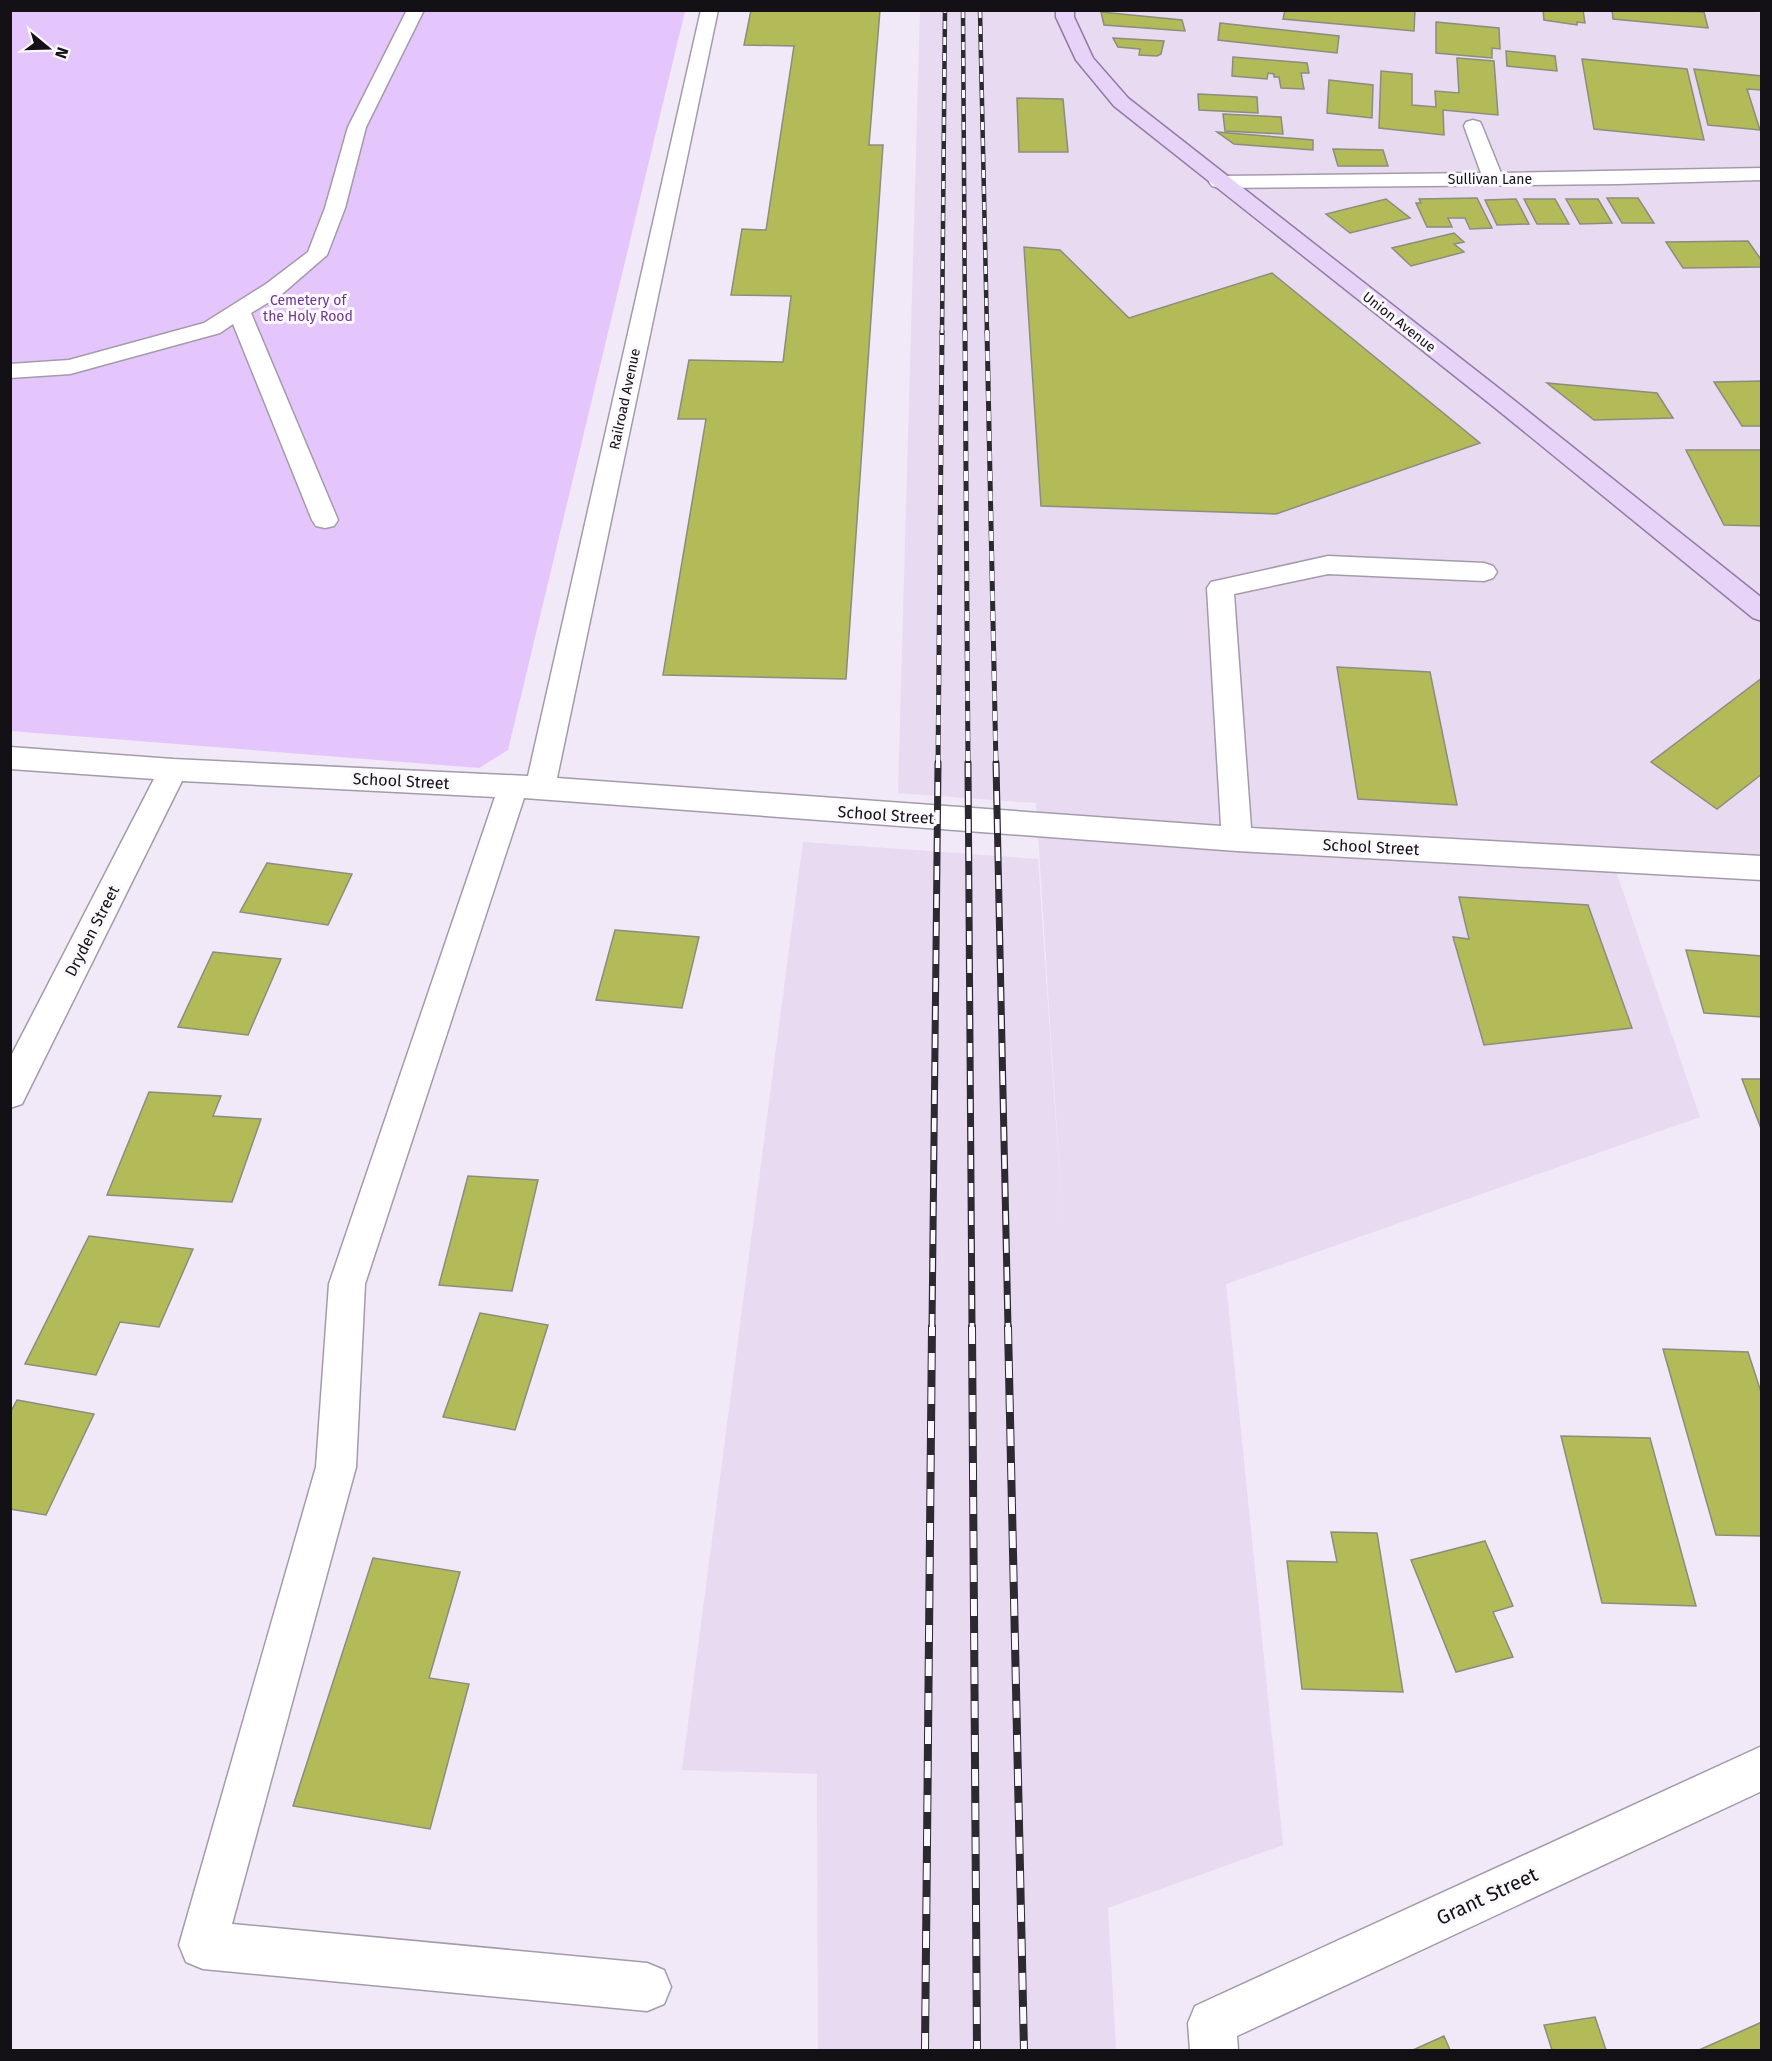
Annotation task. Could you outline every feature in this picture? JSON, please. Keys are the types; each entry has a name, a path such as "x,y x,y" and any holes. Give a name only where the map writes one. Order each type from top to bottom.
{"main road":[{"name":"Union Avenue","path":"1065,10 1065,17 1085,60 1121,102 1219,182 1502,402 1761,612"}],"street":[{"path":"10,371 70,367 212,328 274,289 317,255 335,208 357,127 416,10"},
{"name":"Railroad Avenue","path":"647,1987 203,1945 336,1467 347,1284 526,787 710,10"},
{"path":"1473,126 1493,179"},
{"name":"Sullivan Lane","path":"1219,182 1761,174"},
{"path":"239,311 325,520"},
{"path":"1238,839 1220,588 1328,565 1484,572"},
{"name":"School Street","path":"10,758 173,770 526,787 1238,839 1761,868"},
{"name":"Dryden Street","path":"10,1092 173,770"},
{"name":"Grant Street","path":"1213,2037 1761,1768"}],"shaded area":[{"path":"1736,10 1761,13 1761,868 1612,860 1700,1117 1226,1284 1283,1845 1108,1908 1116,2050 818,2050 817,1774 682,1770 803,842 1038,859 1064,1240 1036,803 898,793 920,11"}],"green space":[{"name":"Cemetery of the Holy Rood","path":"10,11 685,11 508,750 479,768 11,731"}],"building":[{"path":"751,10 880,10 869,145 883,145 846,679 663,675 706,419 678,419 689,360 783,362 791,296 731,295 742,229 766,230 794,46 744,45"},
{"path":"1285,10 1415,10 1414,31 1283,19"},
{"path":"1543,10 1583,10 1585,23 1577,22 1577,25 1544,20"},
{"path":"1612,10 1704,12 1708,28 1613,19"},
{"path":"1101,12 1182,20 1185,31 1104,25"},
{"path":"1436,22 1499,28 1500,49 1492,48 1492,58 1436,53"},
{"path":"1220,23 1339,36 1337,53 1218,40"},
{"path":"1113,38 1164,41 1161,54 1157,56 1139,55 1140,49 1118,47"},
{"path":"1506,51 1555,56 1557,71 1507,66"},
{"path":"1233,57 1307,63 1309,73 1301,73 1304,89 1281,88 1279,77 1274,77 1274,74 1268,73 1267,79 1232,76"},
{"path":"1457,58 1494,61 1498,115 1443,110 1444,135 1379,128 1381,71 1412,74 1412,105 1436,107 1435,91 1459,93"},
{"path":"1582,59 1687,69 1704,140 1594,129"},
{"path":"1694,69 1762,76 1762,90 1747,89 1760,130 1708,125"},
{"path":"1329,80 1373,85 1372,118 1327,113"},
{"path":"1198,94 1257,97 1258,113 1199,110"},
{"path":"1017,98 1063,99 1068,152 1019,152"},
{"path":"1223,114 1281,117 1283,134 1225,131"},
{"path":"1217,132 1313,140 1313,150 1234,144"},
{"path":"1333,149 1383,150 1388,166 1338,166"},
{"path":"1477,198 1492,228 1470,229 1465,218 1448,218 1452,227 1427,227 1416,203 1421,203 1419,199"},
{"path":"1607,198 1638,198 1654,223 1622,223"},
{"path":"1386,199 1410,218 1350,233 1326,214"},
{"path":"1516,199 1529,224 1497,225 1485,200"},
{"path":"1524,199 1555,199 1569,224 1537,224"},
{"path":"1566,199 1598,199 1612,223 1580,224"},
{"path":"1454,233 1464,242 1454,244 1464,252 1411,266 1392,248"},
{"path":"1748,241 1762,261 1762,267 1683,268 1666,242"},
{"path":"1024,247 1060,250 1129,318 1272,273 1480,443 1276,514 1041,506"},
{"path":"1762,381 1762,426 1742,426 1714,382"},
{"path":"1547,383 1657,393 1673,418 1594,420"},
{"path":"1686,450 1762,450 1762,526 1724,525"},
{"path":"1337,667 1430,672 1457,805 1358,799"},
{"path":"1762,678 1762,774 1717,809 1651,762"},
{"path":"267,863 352,874 328,925 240,912"},
{"path":"1459,897 1588,905 1632,1028 1484,1045 1453,937 1469,939"},
{"path":"615,930 699,937 682,1008 596,1000"},
{"path":"1686,950 1762,956 1762,1017 1704,1013"},
{"path":"213,952 281,959 248,1035 178,1027"},
{"path":"1742,1079 1762,1079 1762,1131"},
{"path":"149,1092 221,1096 213,1116 261,1119 232,1202 107,1195"},
{"path":"468,1176 538,1180 512,1291 439,1285"},
{"path":"89,1236 193,1249 159,1327 120,1322 96,1375 25,1364"},
{"path":"480,1313 548,1325 515,1430 443,1417"},
{"path":"1663,1349 1748,1352 1762,1395 1762,1536 1716,1535"},
{"path":"17,1400 94,1414 46,1515 10,1509 10,1413"},
{"path":"1561,1436 1650,1438 1696,1606 1602,1603"},
{"path":"1331,1532 1377,1533 1403,1692 1302,1689 1287,1561 1337,1562"},
{"path":"1485,1541 1513,1606 1493,1612 1513,1657 1456,1672 1411,1560"},
{"path":"373,1558 460,1572 429,1678 469,1684 430,1829 293,1806"},
{"path":"1595,2017 1606,2050 1552,2050 1544,2025"},
{"path":"1762,2022 1762,2050 1699,2050"},
{"path":"1444,2036 1450,2050 1413,2050"}],"railway":[{"path":"942,333 945,10"},
{"path":"963,10 965,333"},
{"path":"980,10 987,333"},
{"path":"938,765 942,331"},
{"path":"965,331 968,765"},
{"path":"987,331 996,765"},
{"path":"932,1328 938,763"},
{"path":"968,763 972,1328"},
{"path":"996,763 1008,1328"},
{"path":"925,2050 932,1327"},
{"path":"972,1327 977,2050"},
{"path":"1008,1327 1024,2050"}]}
